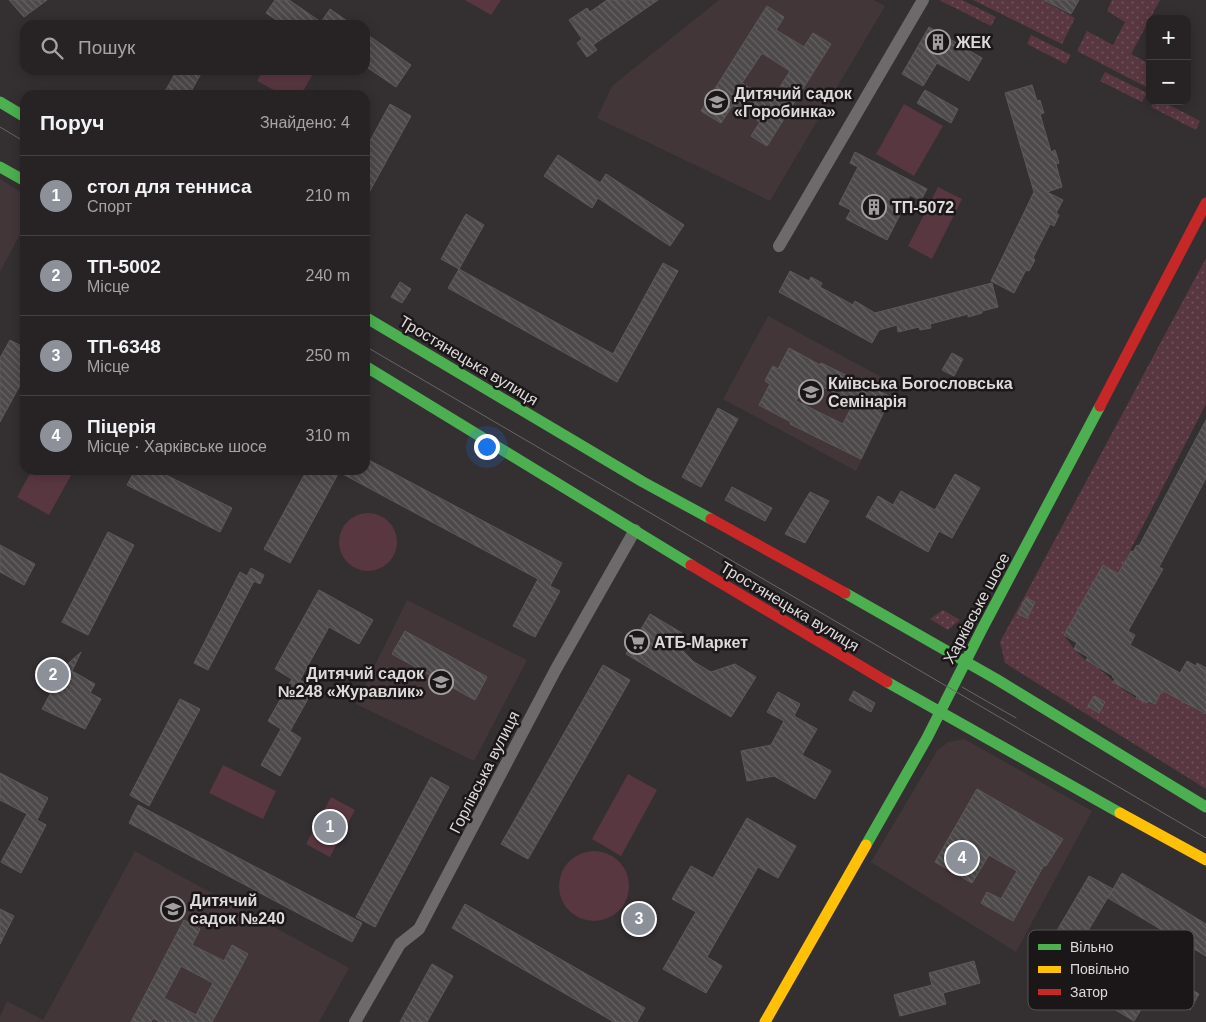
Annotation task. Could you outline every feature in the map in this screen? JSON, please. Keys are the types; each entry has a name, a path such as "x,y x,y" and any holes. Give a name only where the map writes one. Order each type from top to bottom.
{"main road":[{"path":"0,102 20,114"},
{"path":"0,167 20,178"},
{"name":"Харківське шосе","path":"765,1022 887,810 1206,203"},
{"name":"Тростянецька вулиця","path":"370,320 643,482 807,571 965,661 1206,808"},
{"name":"Тростянецька вулиця","path":"370,369 800,632 1091,800 1206,860"}],"street":[{"path":"779,246 923,0"},
{"name":"Горлівська вулиця","path":"355,1022 400,944 419,929 552,677 635,530"}],"shaded area":[{"path":"465,0 501,0 491,15"},
{"name":"Дитячий садок «Горобинка»","path":"719,0 873,0 885,6 770,201 597,118 612,86"},
{"path":"939,0 962,0 996,17 991,26"},
{"path":"973,0 1047,0 1046,2 1075,18 1062,44"},
{"path":"1112,0 1160,0 1152,15 1146,15 1146,26 1131,54 1146,62 1146,87 1077,51 1087,31 1113,45 1125,22 1107,11"},
{"path":"1031,35 1071,55 1066,64 1027,44"},
{"path":"1105,72 1146,92 1146,95 1142,102 1100,81"},
{"path":"260,75 312,75 304,90 274,90 257,81"},
{"path":"904,104 943,126 914,176 876,154"},
{"path":"1152,105 1170,105 1200,121 1196,130 1151,107"},
{"path":"0,179 20,192 20,234 0,272"},
{"path":"938,187 962,199 932,259 908,246"},
{"path":"1206,258 1206,404 1118,574 1103,565 1064,635 1084,659 1097,667 1131,695 1155,704 1163,689 1206,715 1206,789 1005,663 1000,642"},
{"name":"Київська Богословська Семінарія","path":"768,316 898,386 856,471 723,399"},
{"path":"29,475 71,475 49,515 17,497"},
{"path":"362,513 374,513 389,521 397,536 397,548 389,563 374,571 362,571 347,563 339,548 339,536 347,521"},
{"name":"Дитячий садок №248 «Журавлик»","path":"407,600 527,660 474,761 356,704"},
{"path":"943,610 960,620 948,630 930,619"},
{"path":"964,739 1092,811 1016,952 871,862 937,751 948,742"},
{"path":"223,765 276,791 263,819 209,793"},
{"path":"628,774 657,790 621,856 592,839"},
{"path":"331,797 355,810 330,857 306,844"},
{"name":"Дитячий садок №240","path":"135,851 349,968 319,1022 0,1022 0,1017 7,1001 43,1020"},
{"path":"601,851 614,857 623,866 627,872 629,886 627,900 619,911 608,919 587,921 580,919 569,911 561,900 559,879 561,872 569,861 580,853"}],"building":[{"path":"9,0 47,0 24,17"},
{"path":"275,0 289,0 318,20 276,20 266,13"},
{"path":"607,0 658,0 593,45 597,50 587,57 577,43 582,39 569,20 587,8 590,12"},
{"path":"1044,0 1079,0 1071,14"},
{"path":"767,6 784,17 776,30 804,47 813,33 831,44 767,146 751,136 760,122 733,105 721,123 701,111","holes":["762,53 790,71 771,101 742,83"]},
{"path":"330,9 346,20 322,20"},
{"name":"ЖЕК","path":"929,27 982,58 969,81 937,63 923,86 902,74"},
{"path":"370,36 411,65 396,87 370,69"},
{"path":"174,75 200,75 192,90 166,90"},
{"path":"1032,85 1037,101 1040,100 1044,113 1040,114 1051,152 1055,150 1059,163 1056,164 1062,187 1047,192 1063,200 1056,213 1059,215 1054,226 1050,224 1033,258 1035,260 1029,271 1026,270 1014,293 991,281 1034,192 1005,93"},
{"path":"925,90 958,109 951,123 917,103"},
{"path":"390,104 411,116 370,191 370,141"},
{"path":"855,152 927,189 921,200 910,195 887,240 846,219 851,210 839,204 858,167 850,163"},
{"path":"558,155 600,183 606,174 684,225 670,246 598,198 592,208 544,176"},
{"path":"466,214 484,225 459,269 441,259"},
{"path":"663,263 678,271 617,382 448,288 459,269 613,354"},
{"path":"790,271 809,281 811,277 822,283 820,287 853,305 855,301 875,313 992,283 998,307 968,317 968,314 930,324 931,328 920,330 919,327 898,332 897,325 879,330 872,343 779,292"},
{"path":"400,282 411,289 402,303 391,297"},
{"path":"10,340 20,345 20,385 0,422 0,358"},
{"path":"789,348 820,365 821,363 891,397 861,459 790,424 791,422 759,405 770,384 765,381 769,373 773,366 778,369","holes":["808,380 854,402 843,424 796,401"]},
{"path":"952,353 963,359 954,376 942,370"},
{"path":"718,408 738,419 701,487 682,477"},
{"path":"1206,420 1206,478 1159,567 1163,569 1128,631 1135,635 1130,645 1180,673 1187,661 1196,666 1197,663 1206,668 1206,714 1162,690 1155,704 1136,698 1137,696 1113,682 1115,679 1113,676 1086,660 1088,657 1074,649 1077,643 1064,635 1103,565 1118,574 1131,551 1133,552 1137,545 1139,546"},
{"path":"370,461 562,563 550,586 560,591 535,637 513,626 538,579 345,475 370,475"},
{"path":"955,474 980,488 952,538 939,531 928,552 866,517 878,496 893,505 901,491 935,510"},
{"path":"132,475 166,475 232,508 220,532 127,485"},
{"path":"304,475 337,475 290,563 264,549"},
{"path":"732,487 772,508 765,521 725,500"},
{"path":"810,492 829,501 805,543 785,534"},
{"path":"108,532 134,545 88,635 62,622"},
{"path":"0,545 35,564 24,585 0,572"},
{"path":"251,568 264,575 260,584 254,581 208,670 194,663 240,572 247,576"},
{"path":"319,590 373,620 359,644 329,627 300,680 314,688 290,731 301,738 280,776 261,765 281,729 268,721 292,679 275,669"},
{"path":"1026,598 1035,602 1027,618 1018,614"},
{"path":"650,614 682,633 683,651 694,662 711,672 735,664 756,677 731,717 626,654"},
{"path":"405,631 487,677 475,700 392,654"},
{"path":"81,652 72,671 95,684 90,693 101,699 85,729 42,709 54,687 44,682 52,663 63,668"},
{"path":"603,665 630,680 528,859 501,844"},
{"path":"854,691 875,703 871,712 849,700"},
{"path":"778,692 800,704 794,716 817,729 802,755 831,771 815,799 774,776 747,781 741,751 771,745 784,721 767,712"},
{"path":"1094,696 1105,702 1099,713 1088,706"},
{"path":"180,699 200,709 149,806 130,795"},
{"path":"0,773 48,798 37,820 46,825 21,873 1,862 27,814 0,800"},
{"path":"431,777 449,787 375,927 356,917"},
{"path":"977,789 1063,839 1046,866 1044,865 1013,921 981,903 987,892 1001,899 1017,871 989,855 972,883 935,862"},
{"path":"138,805 362,923 352,942 129,823"},
{"path":"747,818 796,846 778,878 758,867 707,957 722,966 706,993 663,969 696,912 672,899 691,866 713,878"},
{"path":"1122,873 1206,924 1206,956 1194,949 1194,930 1162,930 1108,898"},
{"path":"1089,876 1113,889 1088,930 1057,930"},
{"path":"465,904 645,1008 637,1022 614,1022 452,928"},
{"path":"639,908 648,914 640,930 630,925"},
{"path":"0,909 14,916 0,944"},
{"path":"184,920 200,929 192,945 224,961 232,945 248,954 212,1022 160,1022 153,1018 151,1022 131,1022","holes":["181,966 213,983 196,1015 164,998"]},
{"path":"974,961 980,983 943,993 946,1004 900,1016 894,995 932,985 929,973"},
{"path":"432,964 453,976 427,1022 400,1022"},
{"path":"1194,991 1199,994 1194,1003"},
{"path":"1116,1010 1141,1010 1134,1021"}],"tram line":[{"path":"0,127 20,139"},
{"path":"370,349 1206,838"},
{"path":"962,687 1016,718"}],"traffic: fast":[{"path":"0,102 20,114"},
{"path":"0,167 20,178"},
{"path":"370,320 643,482 711,519"},
{"path":"370,369 691,565"},
{"path":"866,845 927,738 981,631 1100,406"},
{"path":"845,593 996,679 1206,807"},
{"path":"887,682 1120,813"}],"traffic: slow":[{"path":"1120,813 1206,860"},
{"path":"765,1022 866,845"}],"traffic: jam":[{"path":"1100,406 1206,203"},
{"path":"711,519 845,593"},
{"path":"691,565 887,682"}],"place":[{"name":"ЖЕК","path":"938,42"},
{"name":"Дитячий садок «Горобинка»","path":"717,102"},
{"name":"ТП-5072","path":"874,207"},
{"name":"Київська Богословська Семінарія","path":"811,392"},
{"name":"АТБ-Маркет","path":"637,642"},
{"name":"ТП-5002","path":"53,675"},
{"name":"Дитячий садок №248 «Журавлик»","path":"441,682"},
{"name":"стол для тенниса","path":"330,827"},
{"name":"Піцерія","path":"962,858"},
{"name":"Дитячий садок №240","path":"173,909"},
{"name":"ТП-6348","path":"639,919"}]}
